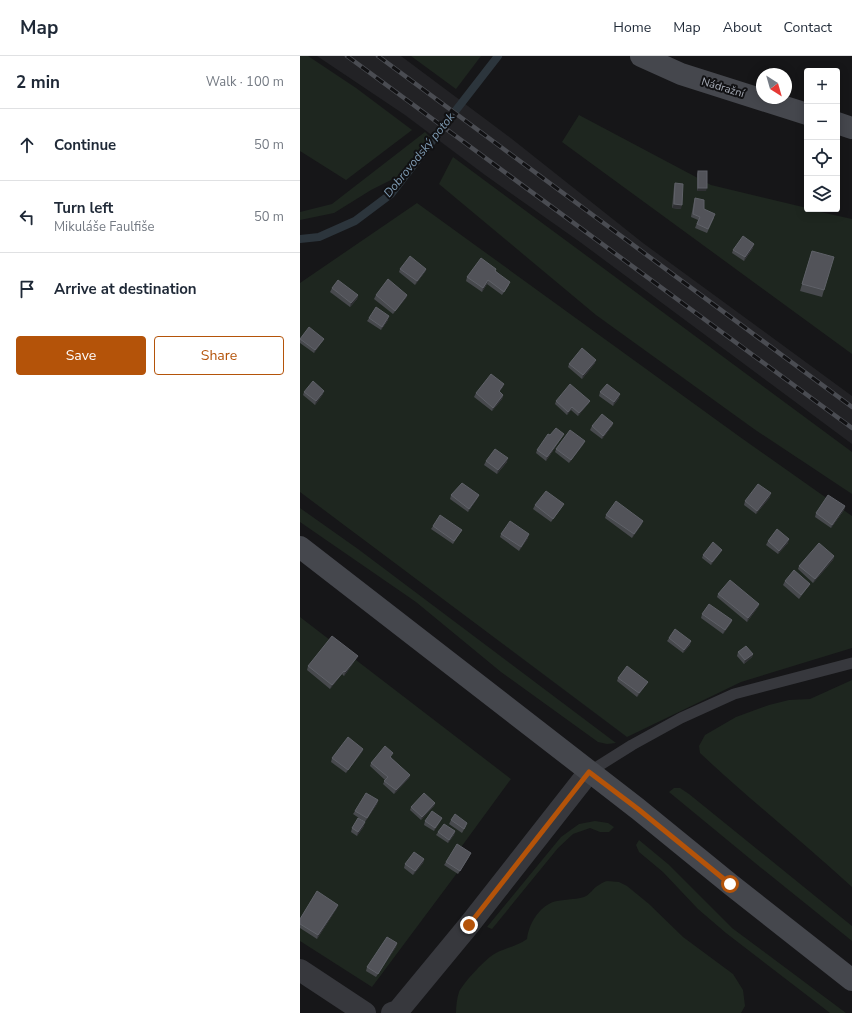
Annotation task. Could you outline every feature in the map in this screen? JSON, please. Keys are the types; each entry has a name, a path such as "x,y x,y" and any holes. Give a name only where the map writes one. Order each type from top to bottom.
{"main road":[{"name":"Nádražní","path":"641,56 681,74 804,113"},
{"path":"840,124 852,128"},
{"path":"300,547 638,809 852,980"}],"street":[{"path":"397,1012 469,925 589,772"},
{"path":"300,970 365,1013"}],"lane":[{"path":"589,772 632,745 681,718 734,694 852,663"}],"shaded area":[{"path":"300,56 308,56 356,88 412,130 346,180 300,151"},
{"path":"317,56 401,56 512,139 643,243 852,396 852,444 580,242 485,175 405,115"},
{"path":"411,56 481,56 456,89"},
{"path":"579,115 711,185 804,207 804,212 820,212 852,219 852,354 562,142"},
{"path":"425,132 430,137 397,177 371,190 334,213 300,220 300,212 332,204"},
{"path":"453,157 852,452 852,494 754,429 596,315 439,184"},
{"path":"417,203 740,437 852,516 852,648 741,682 627,737 300,492 300,283"},
{"path":"300,508 358,549 616,743 607,744 598,742 501,672 416,602 300,522"},
{"path":"300,617 511,779 459,850 469,857 372,987 300,941"},
{"path":"852,680 852,887 700,753 699,746 705,735 736,717 769,705 789,700 810,699"},
{"path":"674,788 680,788 689,794 852,926 852,941 669,792"},
{"path":"595,821 608,823 614,827 609,832 600,832 590,828 573,834 558,848 492,929 487,927 561,837 579,824"},
{"path":"639,840 668,864 732,928 846,1013 830,1013 726,933 698,909 663,872 639,852 636,845"},
{"path":"607,881 619,882 627,886 649,904 683,937 733,974 743,990 745,1006 741,1013 456,1013 459,992 470,977 492,955 527,939 532,922 543,908 553,902 584,897 597,886"}],"building":[{"path":"698,171 707,171 707,188 698,188"},
{"path":"675,183 683,184 682,205 674,204"},
{"path":"695,198 704,200 704,209 715,214 708,229 697,224 700,217 693,214"},
{"path":"743,236 754,244 745,257 733,250"},
{"path":"812,251 834,257 824,290 802,284"},
{"path":"410,256 426,269 417,281 400,269"},
{"path":"481,258 510,282 504,292 488,280 483,288 467,277"},
{"path":"388,279 407,295 395,311 376,295"},
{"path":"338,280 358,295 351,303 332,288"},
{"path":"376,307 389,316 382,327 369,318"},
{"path":"309,327 324,339 315,350 300,339"},
{"path":"582,348 596,360 583,375 569,364"},
{"path":"491,374 504,384 499,391 503,395 493,408 476,393"},
{"path":"313,381 324,391 316,401 304,392"},
{"path":"570,384 590,401 579,413 572,407 568,412 556,401"},
{"path":"607,384 620,394 614,402 600,392"},
{"path":"602,414 613,423 603,436 592,426"},
{"path":"556,428 564,434 547,457 537,450 548,434 550,435"},
{"path":"570,430 585,441 571,460 556,449"},
{"path":"495,449 508,458 498,470 486,461"},
{"path":"462,483 479,495 469,509 451,495"},
{"path":"758,484 771,493 757,511 745,501"},
{"path":"546,491 564,504 553,519 535,505"},
{"path":"828,495 845,506 832,525 816,513"},
{"path":"616,501 643,521 634,534 606,515"},
{"path":"440,515 462,530 454,541 433,526"},
{"path":"510,521 529,534 521,547 501,534"},
{"path":"777,529 789,539 779,551 768,541"},
{"path":"713,542 722,550 712,562 703,555"},
{"path":"819,543 834,556 815,579 799,566"},
{"path":"794,570 810,584 801,595 785,581"},
{"path":"730,580 759,604 748,618 718,594"},
{"path":"709,604 732,620 725,630 702,614"},
{"path":"675,629 691,641 684,650 669,638"},
{"path":"332,636 358,656 332,685 308,666"},
{"path":"746,646 753,654 745,660 738,652"},
{"path":"627,666 648,682 639,693 618,678"},
{"path":"348,737 363,749 348,770 332,758"},
{"path":"385,746 393,753 390,757 410,775 396,790 384,781 388,777 371,763"},
{"path":"366,793 378,800 367,818 355,811"},
{"path":"424,793 435,803 422,817 411,807"},
{"path":"432,811 442,818 435,828 425,821"},
{"path":"455,814 467,823 464,829 451,820"},
{"path":"358,818 365,822 358,832 352,828"},
{"path":"444,824 455,831 449,840 438,832"},
{"path":"457,844 471,853 460,871 446,862"},
{"path":"414,852 424,859 415,871 405,864"},
{"path":"317,891 338,905 318,935 300,924 300,919"},
{"path":"387,937 397,943 378,974 367,967"}],"waterway":[{"name":"Dobrovodský potok","path":"300,239 319,237 355,221 391,194 498,56"}],"railway":[{"path":"347,56 852,428"},
{"path":"378,56 852,407"}],"route":[{"path":"469,925 589,772 638,809 730,884"}]}
